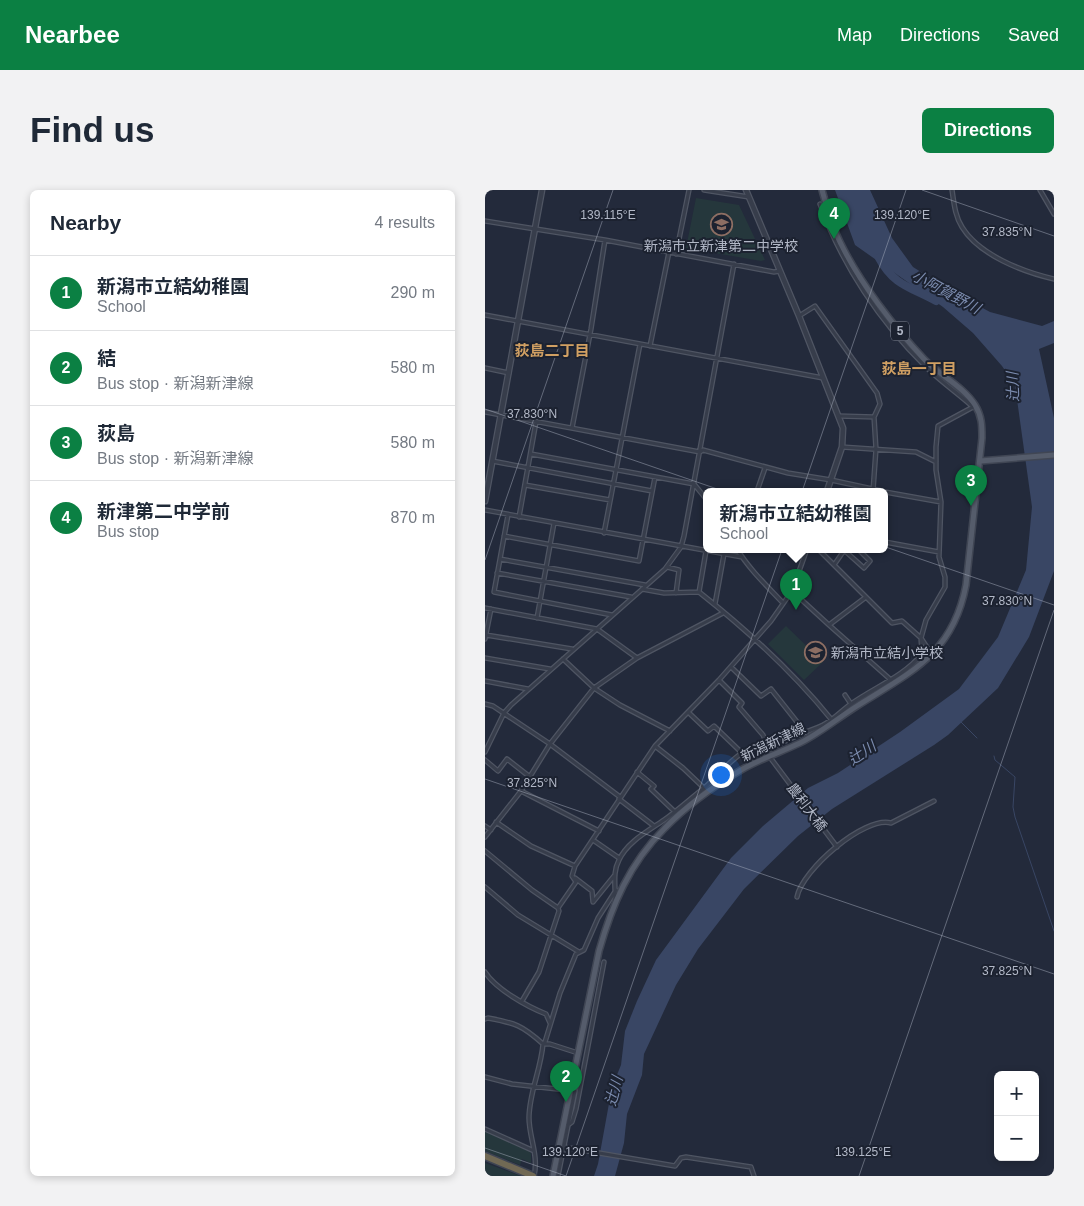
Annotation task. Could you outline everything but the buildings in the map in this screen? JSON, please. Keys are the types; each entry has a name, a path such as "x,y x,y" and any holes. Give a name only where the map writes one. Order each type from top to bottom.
{"highway":[{"path":"485,1156 532,1175"}],"main road":[{"name":"5","path":"822,190 840,244 864,282 887,314 925,360 969,398 981,418 980,461"},
{"path":"980,461 1054,455"},
{"name":"新潟新津線","path":"553,1176 599,951 615,902 631,871 663,829 717,784 757,761 800,743 818,733 852,707 913,671 932,656 953,626 963,604 980,461"}],"street":[{"path":"485,501 542,190"},
{"path":"676,254 689,190"},
{"path":"704,190 749,197"},
{"path":"746,190 781,271 843,428 842,447 828,488"},
{"path":"952,190 959,220 974,242 990,255 1038,276 1054,279"},
{"path":"1039,190 1054,214"},
{"path":"819,204 845,262 883,317 907,347 929,369 974,406 938,426 936,462 941,502 939,552 945,577 945,587 926,620 921,638 922,654 912,665"},
{"path":"485,221 605,240 774,272 781,271"},
{"path":"571,428 605,240"},
{"path":"650,346 669,252"},
{"path":"485,752 504,713 631,597 667,567 681,547 685,536 734,264"},
{"path":"799,316 815,306 877,393 880,404 875,417 876,449 873,488"},
{"path":"485,315 823,378"},
{"path":"604,533 640,344"},
{"path":"485,368 509,373"},
{"path":"485,412 700,452 703,450 718,453 765,468 865,488"},
{"path":"839,416 875,417"},
{"path":"519,517 537,422"},
{"path":"842,447 916,452 936,462"},
{"path":"531,454 694,484 703,495"},
{"path":"492,461 652,491"},
{"path":"758,488 765,468"},
{"path":"504,536 639,561 655,477"},
{"path":"525,485 610,500"},
{"path":"888,493 941,502"},
{"path":"485,510 703,551"},
{"path":"508,515 494,592 612,615"},
{"path":"537,618 554,523"},
{"path":"888,543 939,552"},
{"path":"699,592 706,553"},
{"path":"721,553 742,557"},
{"path":"740,553 783,603"},
{"path":"522,1002 539,972 559,911 558,908 575,882 572,876 575,866 655,746 719,680 771,621 792,591 806,553"},
{"path":"818,733 824,725 847,708 852,707 912,665 932,656 921,638 902,621 892,623 822,553"},
{"path":"834,565 842,553"},
{"path":"849,553 864,568 871,561 862,553"},
{"path":"715,604 724,554"},
{"path":"500,559 645,586"},
{"path":"667,567 679,570 676,593"},
{"path":"497,573 631,597"},
{"path":"641,589 664,593 699,592 755,639 814,698 831,719"},
{"path":"792,591 891,680"},
{"path":"829,625 866,597"},
{"path":"485,608 597,629 637,658"},
{"path":"485,640 491,609"},
{"path":"485,837 521,791 550,744 594,688 637,658 723,612"},
{"path":"486,635 572,650"},
{"path":"485,658 551,669"},
{"path":"563,659 594,688 621,705 670,731"},
{"path":"731,667 761,696 771,689 805,732"},
{"path":"719,680 742,703 739,708 763,735 767,744"},
{"path":"485,681 529,689"},
{"path":"845,695 852,707"},
{"path":"485,704 493,706 550,744 654,826"},
{"path":"688,712 708,730 714,726 742,753"},
{"path":"572,876 592,891 593,902 614,875 619,858 641,835 704,788 731,760 749,749 785,740 824,725"},
{"path":"757,761 759,755 776,747 785,740"},
{"path":"655,746 683,768 704,788"},
{"path":"749,749 776,747"},
{"name":"農利大橋","path":"769,756 837,847"},
{"path":"485,760 498,771 507,759 529,777"},
{"path":"637,772 653,786 651,789 674,811"},
{"path":"521,791 599,831"},
{"path":"797,897 798,888 817,864 857,832 877,823 891,823 934,801"},
{"path":"497,822 531,846 575,866"},
{"path":"485,826 491,830"},
{"path":"593,840 619,858"},
{"path":"485,851 532,890 558,908"},
{"path":"614,875 615,902"},
{"path":"485,887 518,915 579,952"},
{"path":"532,1175 536,1168 529,1117 543,1044 560,993 579,952 584,950 598,918 616,890"},
{"path":"568,1125 572,1122 576,1110 604,962"},
{"path":"485,972 493,982 522,1002 546,1014 550,1024"},
{"path":"485,1019 514,1023 531,1033 543,1044 550,1044 578,1053"},
{"path":"485,1076 512,1084 575,1091 558,1176"},
{"path":"485,1128 534,1151"},
{"path":"565,1147 675,1166 681,1158 751,1166 754,1176"}],"shaded area":[{"name":"新潟市立新津第二中学校","path":"696,198 739,205 765,260 761,261 686,248"},
{"path":"786,626 823,662 804,680 768,644"},
{"path":"485,1131 529,1151 531,1163 522,1159 520,1165 485,1151"},
{"path":"485,1163 521,1176 491,1176 485,1174"}],"water":[{"name":"辻川","path":"835,190 870,190 892,238 913,267 953,292 990,312 1042,326 1054,321 1054,343 1039,349 1054,418 1054,571 1029,637 998,688 948,735 832,809 798,836 744,889 698,949 676,985 644,1054 642,1075 627,1114 624,1143 615,1176 594,1176 598,1164 612,1087 621,1065 625,1031 656,960 731,858 763,826 808,788 838,773 900,732 959,689 998,637 1026,570 1032,507 1015,385 1002,366 973,333 943,307 855,245"}],"waterway":[{"name":"小阿賀野川","path":"879,258 897,280 936,301"},
{"path":"960,721 977,738"},
{"path":"994,756 995,760 1015,777 1013,807 1015,817 1054,931"}],"place":[{"name":"新潟市立新津第二中学校","path":"721,224"},
{"name":"新津第二中学前","path":"834,239"},
{"name":"荻島","path":"971,506"},
{"name":"新潟市立結幼稚園","path":"796,610"},
{"name":"新潟市立結小学校","path":"815,653"},
{"name":"結","path":"566,1102"}],"district":[{"name":"荻島二丁目","path":"552,351"},
{"name":"荻島一丁目","path":"919,369"}]}
